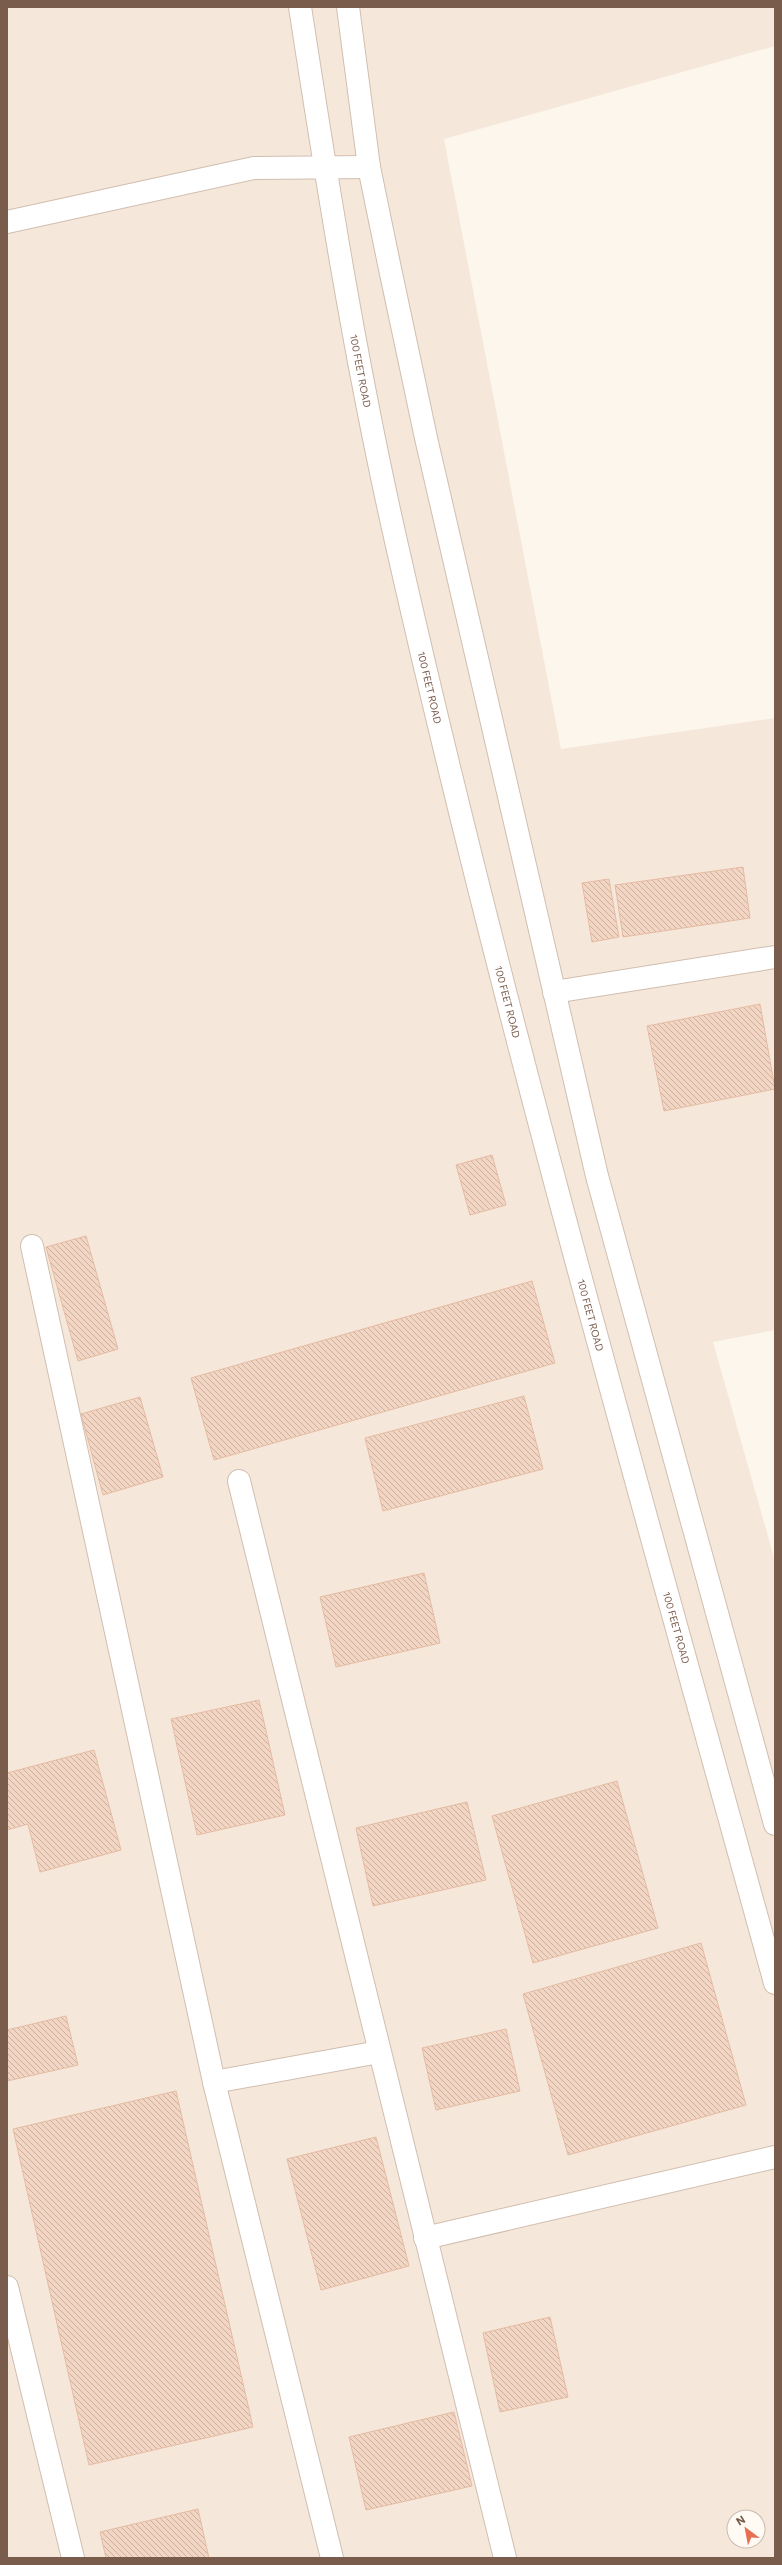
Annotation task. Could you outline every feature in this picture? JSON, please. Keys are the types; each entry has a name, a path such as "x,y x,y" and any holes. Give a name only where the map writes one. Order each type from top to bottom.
{"street":[{"name":"100 FEET ROAD","path":"300,7 324,167 397,546 468,846 535,1112 775,1983"},
{"path":"348,7 369,167 426,438 597,1176 775,1824"},
{"path":"7,222 254,168 369,167"},
{"path":"554,992 775,957"},
{"path":"32,1246 214,2082 332,2558"},
{"path":"239,1481 505,2558"},
{"path":"214,2082 379,2052"},
{"path":"425,2238 775,2157"},
{"path":"7,2287 74,2558"}],"shaded area":[{"path":"7,7 775,7 775,46 444,139 561,749 775,718 775,1330 713,1342 775,1561 775,2558 7,2558"}],"building":[{"path":"743,867 750,918 623,937 615,885"},
{"path":"609,879 619,937 592,942 582,883"},
{"path":"760,1004 775,1089 664,1111 647,1026"},
{"path":"492,1155 506,1205 470,1215 456,1165"},
{"path":"86,1236 118,1349 78,1361 46,1247"},
{"path":"532,1281 555,1363 214,1460 191,1378"},
{"path":"524,1396 543,1469 383,1511 365,1438"},
{"path":"140,1397 163,1477 103,1495 81,1414"},
{"path":"424,1573 440,1643 336,1667 320,1597"},
{"path":"259,1700 285,1815 197,1835 171,1719"},
{"path":"94,1750 121,1850 40,1872 28,1824 7,1830 7,1773"},
{"path":"617,1781 658,1928 533,1963 492,1816"},
{"path":"467,1802 486,1880 373,1906 356,1828"},
{"path":"701,1943 746,2105 568,2155 523,1994"},
{"path":"66,2016 78,2065 7,2081 7,2030"},
{"path":"506,2029 520,2091 436,2110 422,2048"},
{"path":"176,2091 253,2427 89,2465 13,2129"},
{"path":"376,2137 409,2266 321,2290 287,2159"},
{"path":"550,2317 568,2397 500,2412 483,2333"},
{"path":"454,2412 472,2486 366,2510 349,2437"},
{"path":"198,2509 209,2558 106,2558 100,2532"}]}
